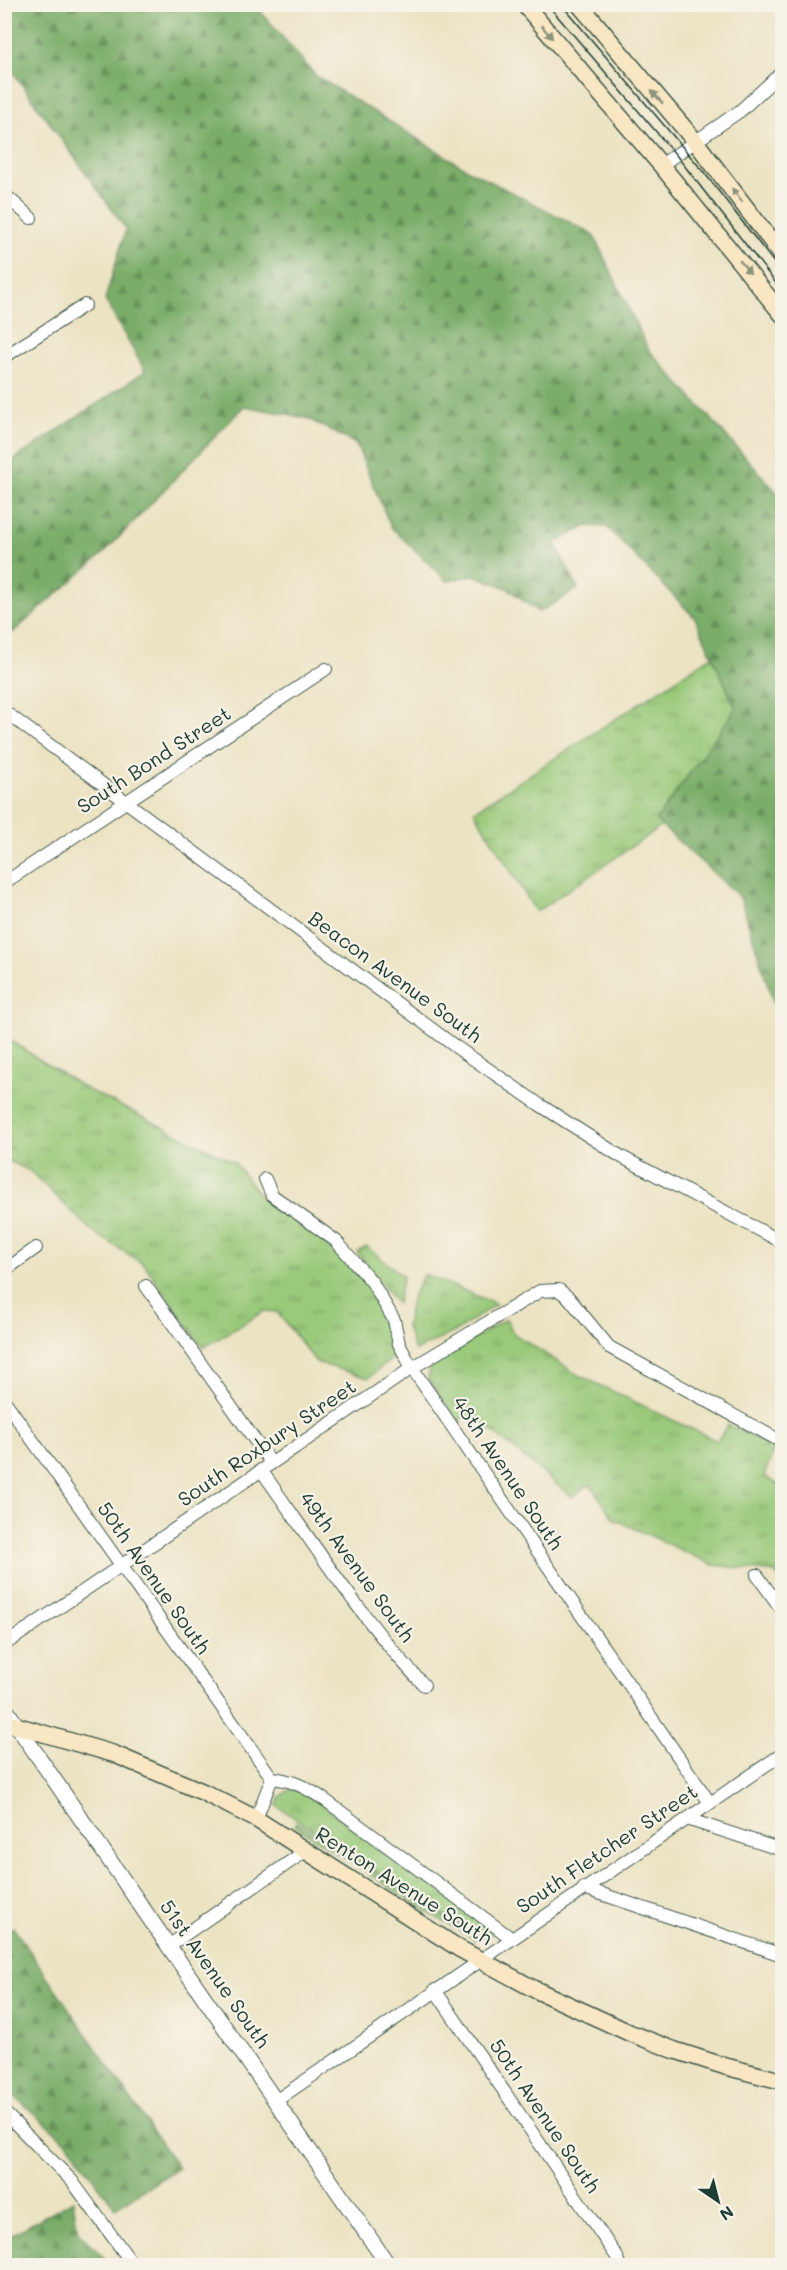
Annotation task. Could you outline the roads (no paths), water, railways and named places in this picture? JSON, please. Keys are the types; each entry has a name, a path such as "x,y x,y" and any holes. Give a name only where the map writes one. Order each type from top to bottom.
{"main road":[{"path":"524,4 661,165 783,314"},
{"path":"579,4 695,141 783,255"},
{"name":"Renton Avenue South","path":"10,1723 114,1754 203,1792 256,1819 479,1960 534,1989 630,2033 724,2066 783,2081"}],"street":[{"path":"661,165 740,111 783,72"},
{"path":"4,194 31,218"},
{"path":"4,357 85,305"},
{"name":"South Bond Street","path":"4,883 326,669"},
{"name":"Beacon Avenue South","path":"4,711 456,1047 540,1105 620,1156 783,1242"},
{"name":"48th Avenue South","path":"265,1179 272,1195 336,1240 372,1282 394,1320 399,1344 412,1368 710,1803"},
{"path":"4,1271 36,1248"},
{"name":"49th Avenue South","path":"146,1286 376,1629 424,1685"},
{"name":"South Roxbury Street","path":"4,1645 412,1368 540,1291 559,1290 569,1298 609,1347 783,1442"},
{"name":"50th Avenue South","path":"4,1400 272,1778"},
{"path":"758,1575 783,1610"},
{"name":"51st Avenue South","path":"4,1707 10,1723 170,1945 389,2265"},
{"name":"South Fletcher Street","path":"277,2100 783,1754"},
{"path":"256,1819 272,1778 302,1785 511,1938"},
{"path":"687,1819 783,1850"},
{"path":"170,1945 307,1850"},
{"path":"584,1888 783,1955"},
{"name":"50th Avenue South","path":"435,1990 617,2257 619,2265"},
{"path":"4,2112 72,2181 134,2265"}],"tram line":[{"path":"547,4 676,155 782,291"},
{"path":"561,4 703,171 782,273"}]}
